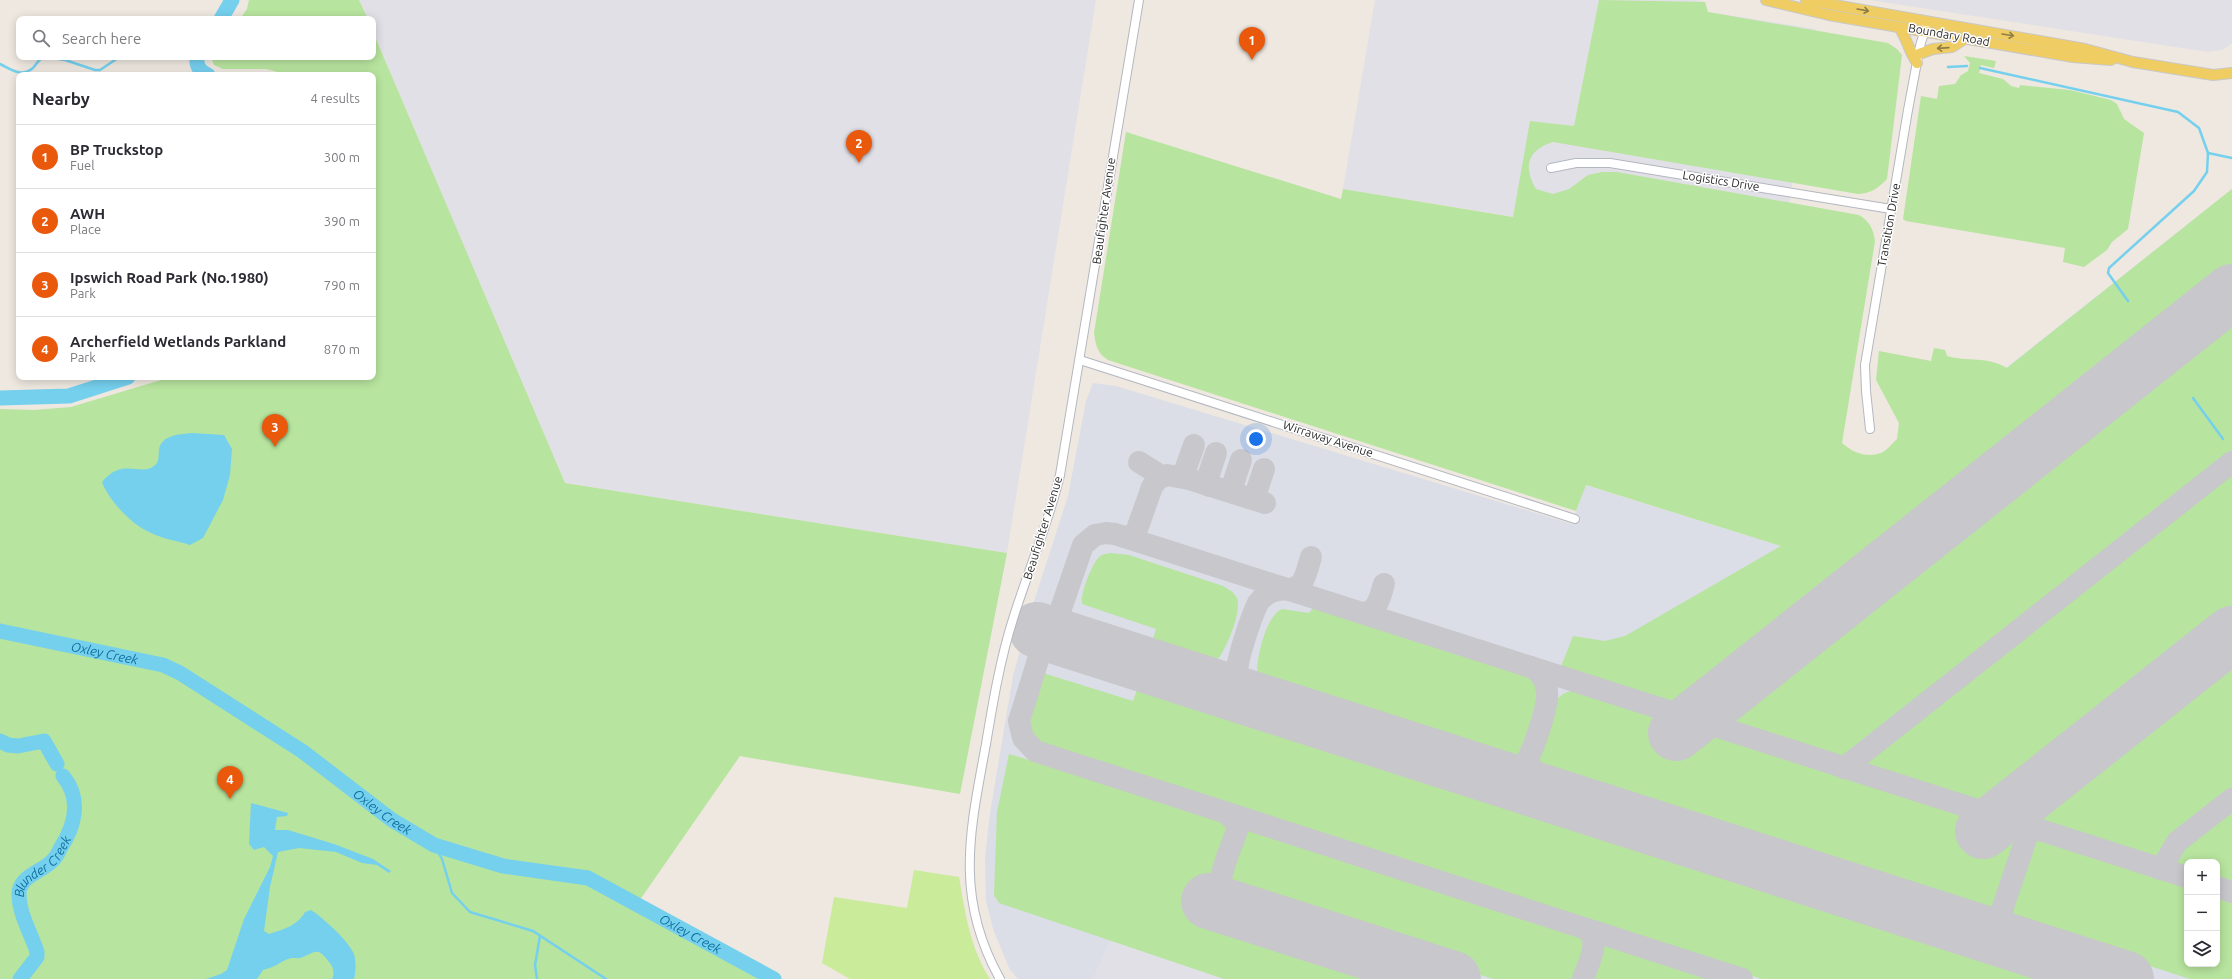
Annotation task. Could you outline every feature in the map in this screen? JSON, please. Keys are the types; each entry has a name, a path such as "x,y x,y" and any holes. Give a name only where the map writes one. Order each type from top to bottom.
{"main road":[{"name":"Boundary Road","path":"1766,0 1803,10 1899,27 1926,26 1966,38 2086,59 2133,62 2213,75 2232,73"},
{"name":"Boundary Road","path":"1806,0 1926,26 2086,49 2133,62"},
{"path":"1899,27 1906,38 1909,50 1918,59 1933,49 1952,47 1966,38"}],"street":[{"name":"Beaufighter Avenue","path":"1000,979 985,947 972,903 969,882 971,832 999,672 1013,619 1054,499 1080,360 1139,0"},
{"name":"Transition Drive","path":"1870,429 1865,365 1891,209 1918,59 1926,26"},
{"name":"Logistics Drive","path":"1551,168 1576,162 1610,162 1891,209"},
{"name":"Wirraway Avenue","path":"1080,360 1575,519"}],"shaded area":[{"path":"359,0 1096,0 1007,553 565,483 376,39 376,16 367,16"},
{"path":"1375,0 1695,0 1705,2 1708,12 1816,29 1781,257 1527,219 1343,189"},
{"path":"1869,0 2232,0 2232,44 2222,50 2208,52"},
{"path":"2232,189 2232,979 1224,979 1110,940 1093,979 1018,979 1010,970 993,929 986,901 985,858 990,813 1013,676 1029,617 1068,496 1086,401 1093,383 1116,386 1572,524 1585,485 1781,546"},
{"path":"1109,939 1227,979 1092,979"}],"green space":[{"path":"249,0 359,0 367,16 242,16 247,9"},
{"path":"1599,0 1705,2 1708,12 1888,43 1897,49 1902,55 1887,179 1877,188 1867,193 1858,194 1553,142 1544,145 1533,155 1530,160 1529,167 1532,181 1536,189 1553,194 1569,189 1588,175 1602,172 1617,172 1859,215 1866,220 1872,229 1875,241 1842,443 1851,450 1867,455 1878,454 1889,448 1897,439 1899,423 1876,380 1879,351 1931,361 1934,348 1945,350 1947,356 1992,362 2007,368 2232,189 2232,883 2220,879 2220,859 2184,859 2184,868 2042,821 2041,812 2043,808 2084,776 2059,745 1986,803 1980,803 1738,725 1735,719 1737,709 1776,678 1752,648 1683,702 1675,705 1560,669 1573,636 1605,641 1625,636 1781,546 1586,485 1576,511 1108,360 1099,352 1094,333 1126,132 1341,199 1343,189 1513,217 1530,121 1574,126"},
{"path":"376,39 565,483 1007,553 960,794 740,756 637,904 774,979 0,979 0,409 34,410 71,407 161,380 376,380 376,72 278,72 266,69 223,69 214,65 212,60 376,60"},
{"path":"1964,56 1996,61 1994,68 1981,65 1979,73 2003,79 2011,86 2019,88 2020,85 2070,90 2111,100 2117,104 2124,119 2144,133 2128,229 2112,242 2107,250 2084,267 2063,262 2065,248 1906,221 1903,219 1921,96 1937,99 1939,86 1955,84 1961,75 1968,71 1970,63"},
{"path":"1111,553 1129,555 1223,586 1233,592 1237,598 1238,604 1236,620 1226,646 1219,658 1209,661 1207,665 1151,646 1156,629 1082,604 1087,579 1093,566 1099,557"},
{"path":"1282,609 1309,613 1312,609 1325,609 1523,672 1531,677 1537,684 1539,697 1534,724 1521,757 1512,762 1265,683 1257,670 1261,646 1271,619"},
{"path":"1043,673 1133,701 1139,684 2061,979 1762,979 1043,749 1034,742 1028,734 1026,725 1029,704 1040,674"},
{"path":"1572,691 1582,691 1661,717 1687,750 1710,732 1970,816 1995,847 2015,830 2020,831 2020,841 1997,905 1991,911 1984,913 1538,770 1538,756 1542,735 1553,706 1559,697"},
{"path":"1009,754 1220,818 1225,822 1230,830 1229,836 1202,919 1312,954 1325,950 1414,979 1224,979 999,903 994,895 997,812"},
{"path":"1248,830 1255,830 1585,936 1589,944 1578,979 1493,979 1332,927 1323,917 1234,888 1230,883 1229,873 1238,845"},
{"path":"2036,838 2042,838 2184,884 2184,967 2220,967 2220,895 2232,899 2232,979 2190,979 2013,922 2008,914 2011,897 2022,862"},
{"path":"914,870 959,877 969,930 983,967 990,979 850,979 822,963 834,897 907,908"},
{"path":"1606,943 1721,979 1589,979 1599,948"}],"water":[{"path":"192,433 224,435 232,449 230,475 223,500 203,538 190,545 156,535 136,524 122,512 110,497 102,482 110,474 117,470 150,468 158,462 160,445 163,441 172,436"},
{"path":"251,803 288,813 287,816 277,817 275,830 288,830 334,844 373,859 391,871 389,873 377,865 362,863 336,852 299,848 278,852 270,887 264,931 269,934 285,929 298,921 305,912 311,910 335,930 351,948 355,960 354,979 332,979 332,966 322,954 316,952 300,958 290,958 271,968 263,970 257,979 206,979 221,974 227,970 244,919 270,867 273,856 264,847 254,850 249,844"}],"waterway":[{"name":"Oxley Creek","path":"223,16 232,0"},
{"path":"24,72 33,68 39,60"},
{"path":"65,60 95,70 100,70 115,60"},
{"name":"Oxley Creek","path":"197,60 199,68 202,72"},
{"path":"0,64 16,72"},
{"path":"1948,67 1967,66"},
{"path":"1980,68 2178,112 2199,128 2208,153 2207,172 2194,191 2109,268 2108,273 2128,301"},
{"path":"2208,153 2232,158"},
{"name":"Oxley Creek","path":"0,398 69,396 119,380"},
{"path":"2193,398 2223,439"},
{"name":"Oxley Creek","path":"0,631 163,665 180,673 302,751 392,820 434,845 503,866 588,878 774,979"},
{"name":"Blunder Creek","path":"0,741 8,745 18,746 44,741 57,764"},
{"name":"Blunder Creek","path":"20,979 37,957 37,952 21,909 19,894 20,888 27,879 48,865 55,858 73,822 73,794 63,776"},
{"path":"434,845 442,859 452,893 470,912 533,931 606,979"},
{"path":"537,979 535,965 540,936"}],"taxiway":[{"path":"2227,296 2232,302"},
{"path":"1177,476 1184,473 1194,445"},
{"path":"1210,486 1207,480 1216,453"},
{"path":"1234,493 1232,487 1241,460"},
{"path":"1139,462 1155,472 1158,477 1156,481"},
{"path":"1844,768 2232,462"},
{"path":"1250,498 1255,496 1264,469"},
{"path":"1125,537 1136,532 1152,487 1158,479 1167,475 1189,479 1265,503"},
{"path":"1742,979 1035,751 1023,738 1019,721 1043,644 1055,626 1083,545 1095,535 1106,533 1115,534 2184,876"},
{"path":"1288,589 1294,588 1302,582 1311,557"},
{"path":"1362,613 1372,610 1375,607 1380,598 1384,584"},
{"path":"1290,590 1276,590 1265,596 1258,603 1241,650 1237,670 1238,680 1247,694 1253,698 1329,724"},
{"path":"1041,651 1047,643 1060,639 1128,659"},
{"path":"1141,663 1194,680 1207,681 1220,680 1230,674 1238,664"},
{"path":"1420,753 1495,776 1509,775 1521,769 1530,755 1542,719 1547,698 1544,680 1540,674 1531,667"},
{"path":"1529,758 1530,774 1540,789 1620,817"},
{"path":"2161,869 2177,842 2232,799"},
{"path":"1228,815 1235,821 1237,830 1220,880 1222,899 1231,907 1265,919"},
{"path":"1894,905 1967,927 1973,928 1992,922 2002,910 2027,836 2032,831 2040,830"},
{"path":"2220,888 2232,892"},
{"path":"2003,908 2003,925 2006,932 2012,939 2038,951 2093,968"},
{"path":"1583,979 1593,946 1591,934 1586,929"}],"runway":[{"path":"1676,733 2232,292"},
{"path":"1037,630 2126,979"},
{"path":"1983,831 2232,634"},
{"path":"1209,901 1453,979"}],"place":[{"name":"BP Truckstop","path":"1252,60"},
{"name":"AWH","path":"859,163"},
{"name":"Ipswich Road Park (No.1980)","path":"275,447"},
{"name":"Archerfield Wetlands Parkland","path":"230,799"}]}
